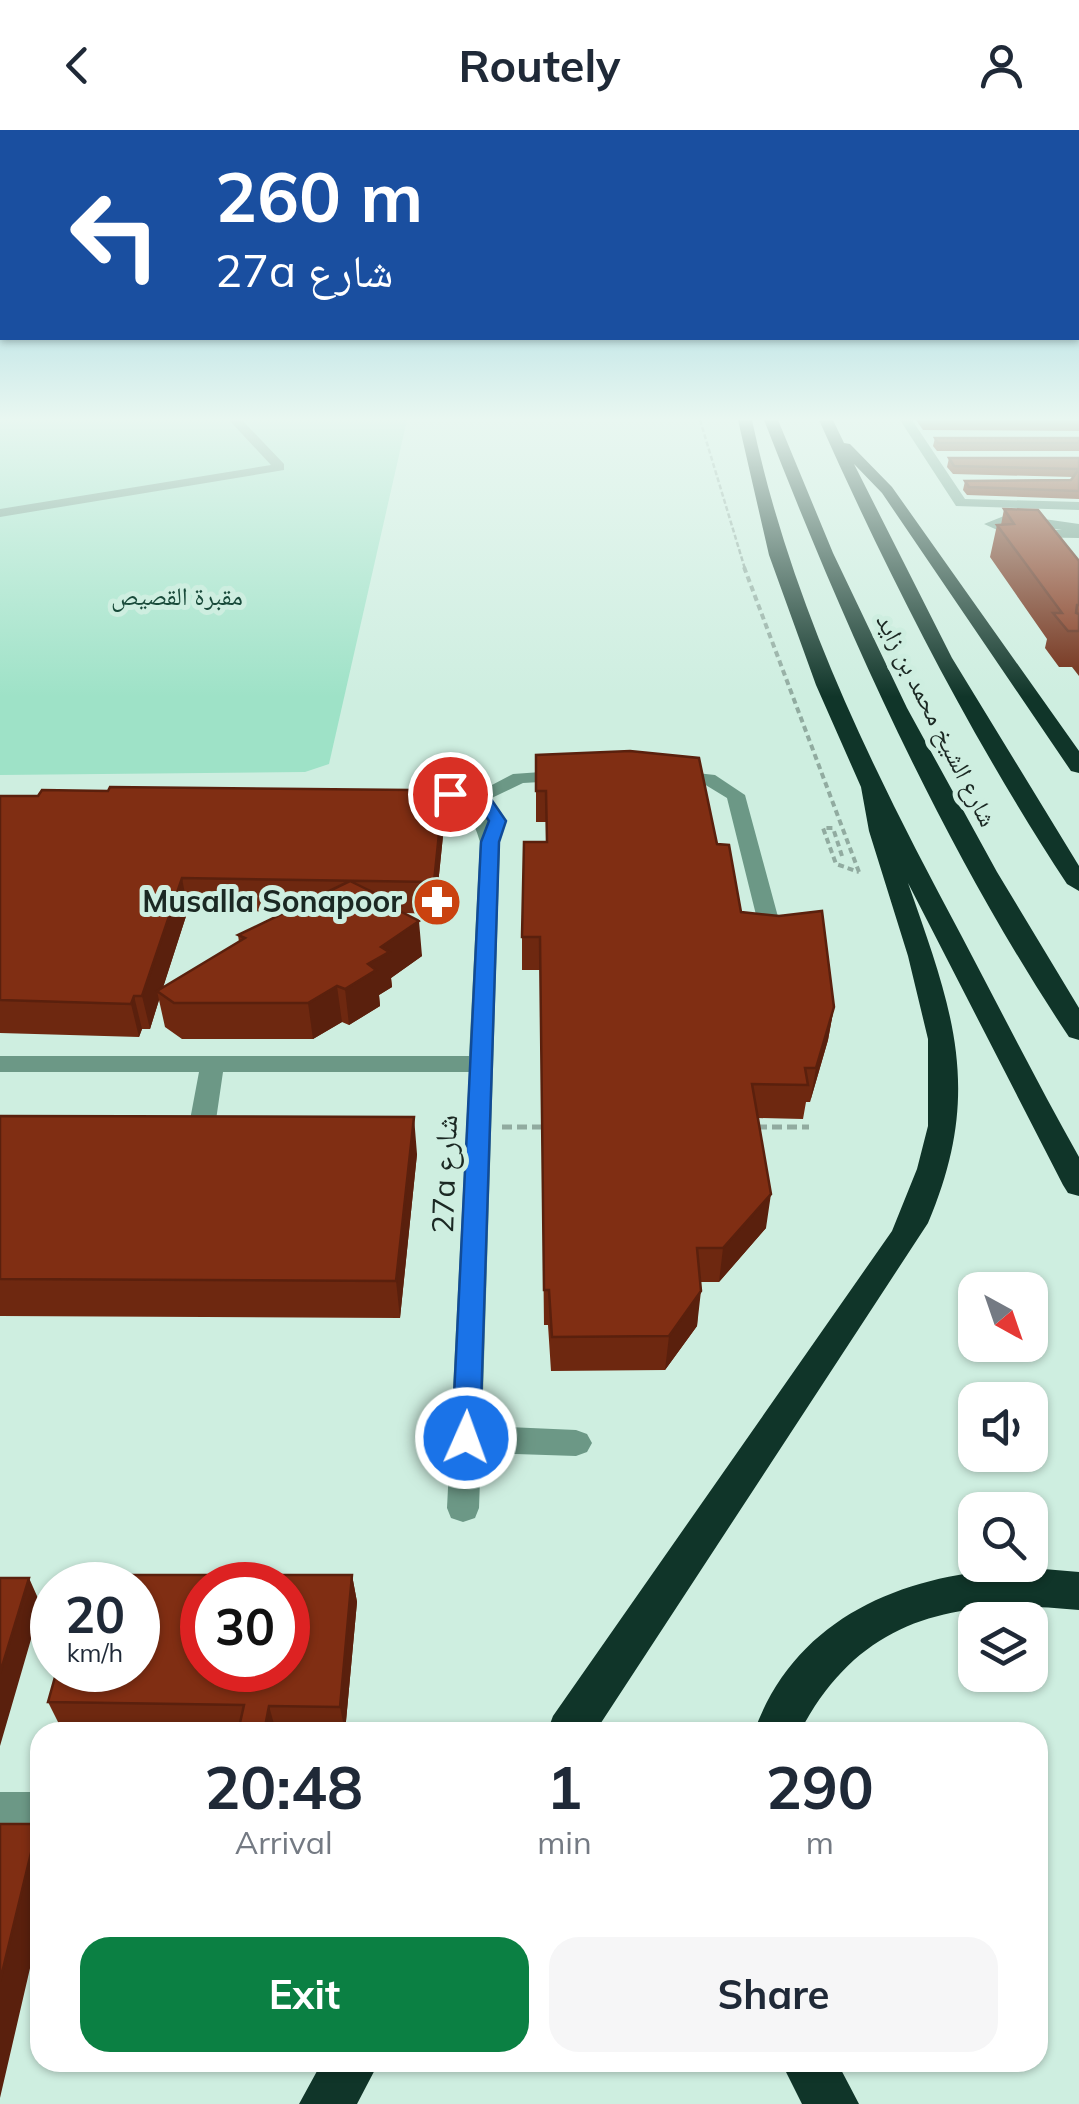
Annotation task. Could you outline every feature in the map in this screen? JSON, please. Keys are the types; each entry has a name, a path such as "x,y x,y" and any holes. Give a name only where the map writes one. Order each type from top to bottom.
{"highway":[{"path":"764,512 768,520"},
{"path":"766,512 803,626 871,789 1079,1185"},
{"name":"شارع الشيخ محمد بن زايد","path":"809,512 843,596 955,818 1079,1032"},
{"name":"شارع الشيخ محمد بن زايد","path":"869,512 914,606 1046,835 1079,884"},
{"path":"901,512 1079,766"},
{"path":"576,1722 906,1236 931,1180 944,1126 946,1074 941,1026 871,789"},
{"path":"780,1722 791,1697 831,1650 882,1613 950,1589 1024,1583 1079,1591"},
{"path":"326,2104 347,2072"},
{"path":"814,2072 832,2104"}],"street":[{"path":"1079,516 1029,523 1079,531"},
{"path":"1021,550 1079,549"},
{"path":"490,842 483,818 470,808 405,796 450,794 478,800 519,778 590,776"},
{"path":"650,776 708,779 736,796 773,938"},
{"name":"27a شارع","path":"464,1508 490,842 497,816 478,800"},
{"path":"0,1064 482,1064"},
{"path":"203,1120 212,1064"},
{"path":"466,1438 576,1443"},
{"path":"0,1812 30,1812"}],"path":[{"path":"727,512 740,558 859,872"},
{"path":"842,856 833,828 823,828 836,864 859,872 894,874"},
{"path":"479,1127 557,1127"},
{"path":"751,1127 810,1127"}],"green space":[{"name":"مقبرة القصيص","path":"0,512 386,512 329,764 305,772 0,775"}],"building":[{"path":"1006,512 1040,512 1079,561 1079,631 1068,631 1053,613 1062,613 997,525 1014,524"},
{"path":"630,751 699,758 717,844 729,845 741,912 779,916 822,911 834,1007 816,1068 805,1068 808,1085 752,1084 771,1194 723,1248 697,1248 701,1291 669,1336 552,1337 549,1290 544,1290 540,937 522,937 524,842 547,842 546,791 536,791 536,755"},
{"path":"412,784 425,784 443,795 434,882 182,878 142,996 134,996 131,1004 0,1000 0,796 38,796 42,790 108,791 110,787 412,790"},
{"path":"350,881 401,906 396,909 419,921 381,947 389,952 368,964 376,970 345,989 337,986 308,1003 174,1003 157,991 245,938 238,935"},
{"path":"0,1116 414,1117 396,1281 0,1279"},
{"path":"160,1575 180,1575 180,1692 310,1692 310,1575 352,1575 340,1707 269,1706 266,1722 240,1722 244,1705 48,1702 51,1692 160,1692"},
{"path":"0,1578 29,1578 0,1673"},
{"path":"0,1824 30,1824 30,1857 0,1981"}],"place":[{"name":"Musalla Sonapoor","path":"437,902"}],"route":[{"path":"450,794 485,803 495,811 498,821 490,842 466,1438"}]}
